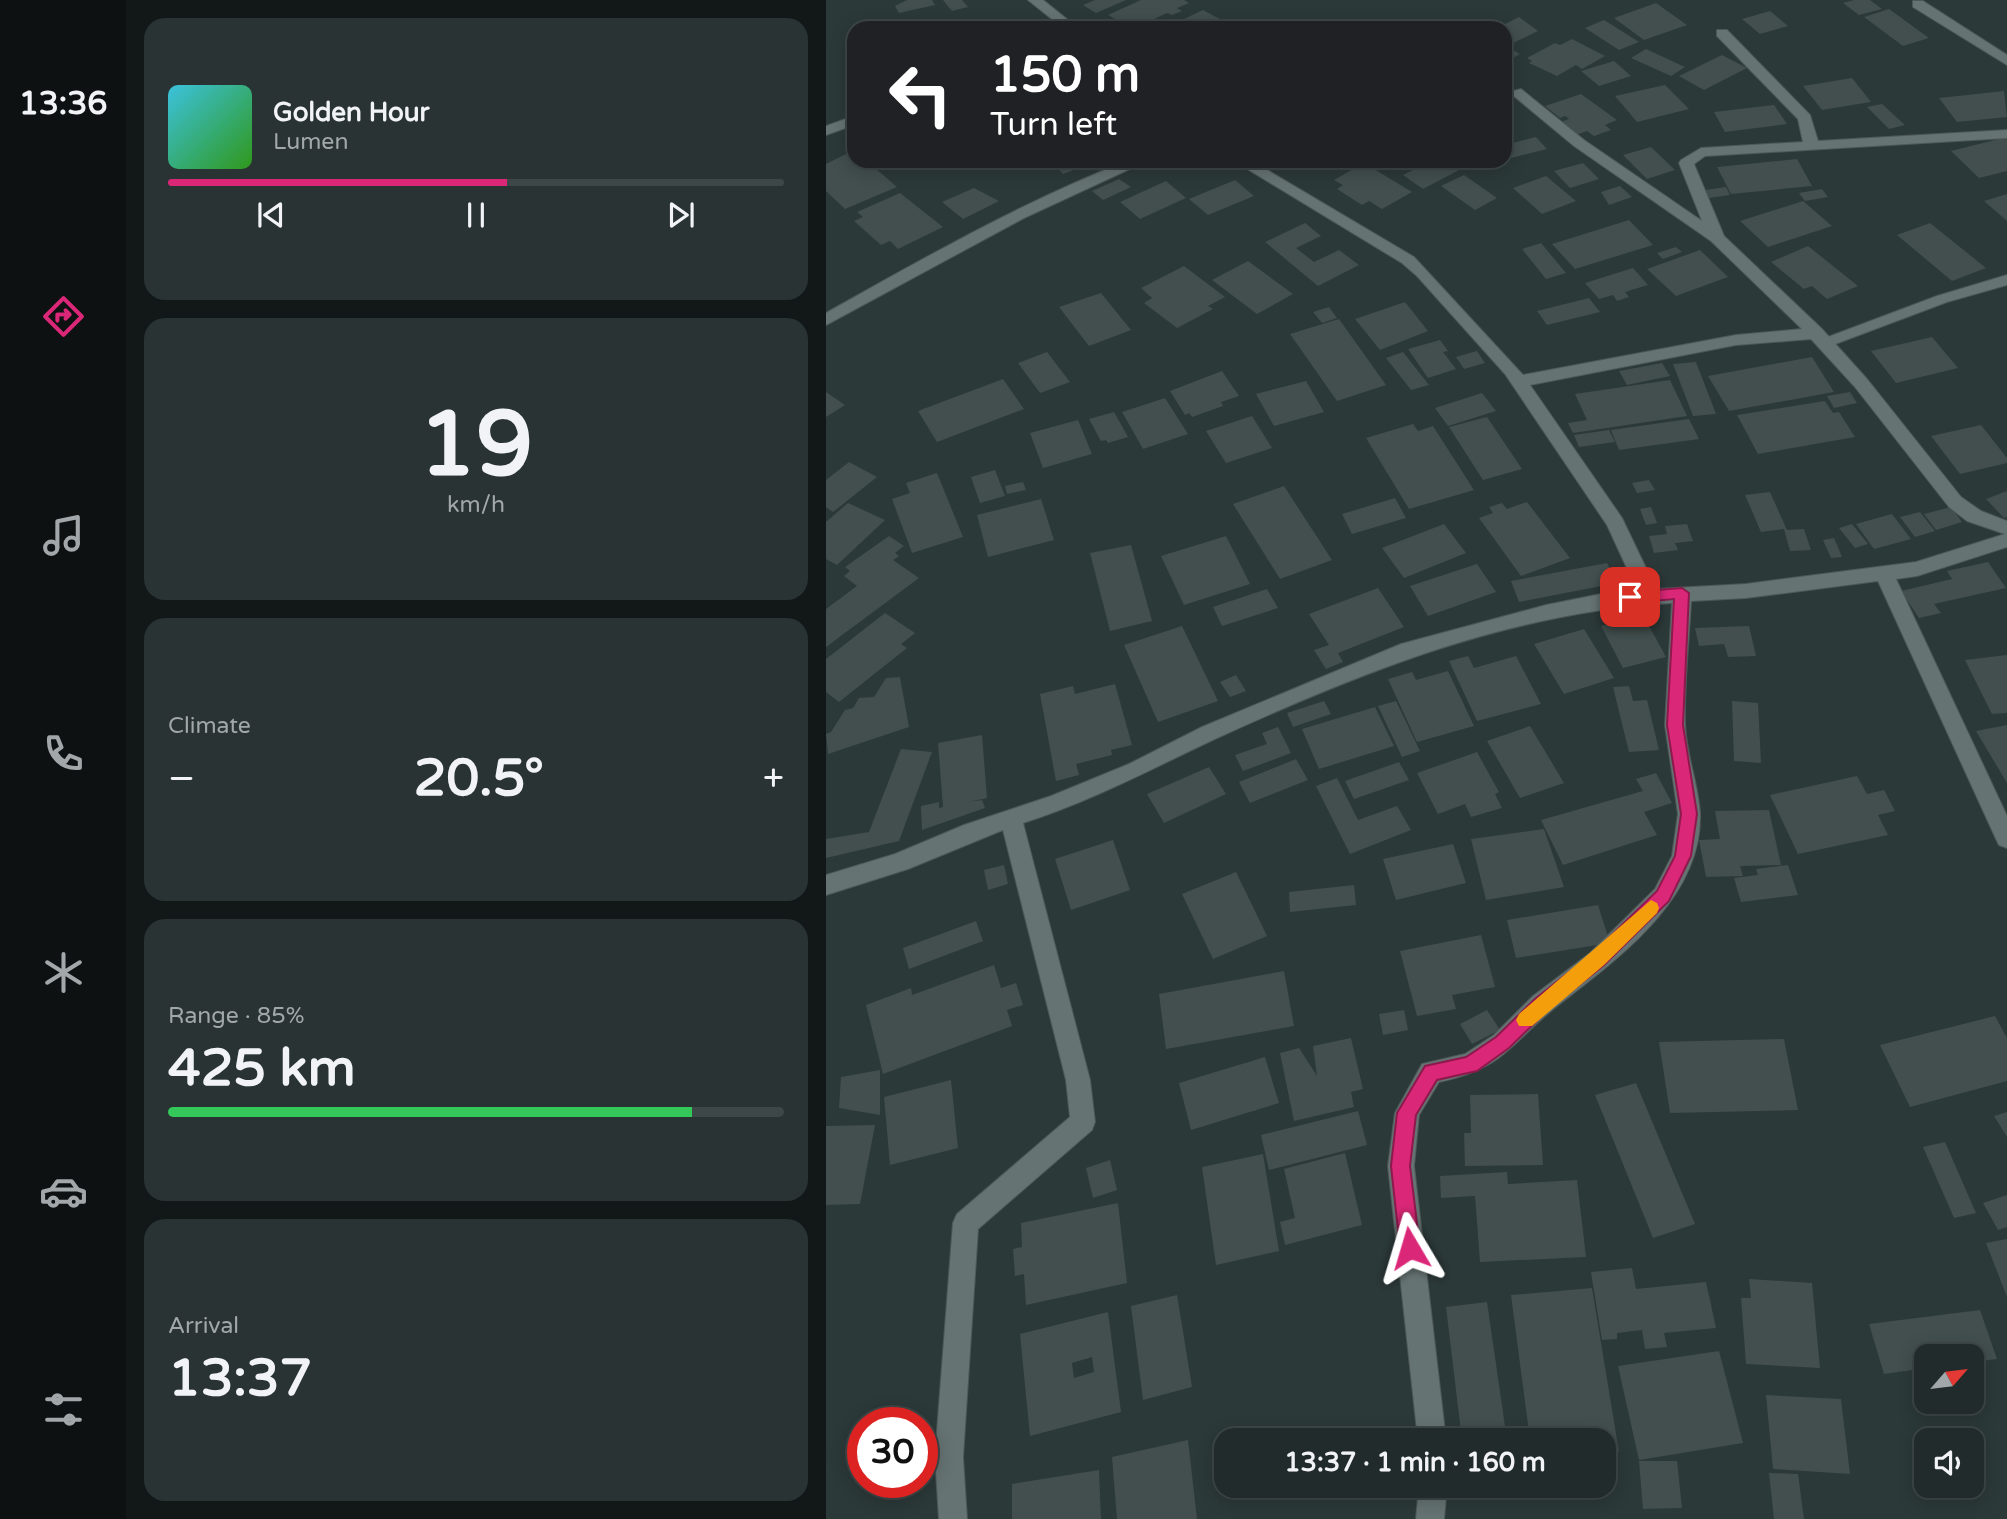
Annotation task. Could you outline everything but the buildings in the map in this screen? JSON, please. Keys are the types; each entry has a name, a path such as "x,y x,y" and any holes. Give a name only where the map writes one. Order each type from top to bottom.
{"street":[{"path":"1035,0 1061,21"},
{"path":"1918,4 2007,61"},
{"path":"1722,33 1805,118 1811,144"},
{"path":"1516,92 1579,143 1717,238 1784,299 1820,338 1955,502 1974,516 2007,528"},
{"path":"826,131 847,123"},
{"path":"1717,238 1689,173 1686,163 1692,156 1719,149 2007,134"},
{"path":"826,320 1036,206 1084,182 1121,168"},
{"path":"1253,168 1408,260 1432,283 1519,381 1615,523 1649,595"},
{"path":"1519,381 1736,340 1820,338"},
{"path":"826,885 900,862 972,831 1057,803 1136,770 1209,733 1408,649 1546,612 1611,599 1745,591 1884,574 1917,569 2007,540"},
{"path":"1884,574 2007,839"},
{"path":"1431,1428 1401,1166 1406,1113 1431,1072 1470,1065 1502,1042 1541,1004 1598,960 1663,896 1683,856 1689,814 1675,725 1682,593"},
{"path":"953,1519 949,1457 966,1223 1083,1122 1078,1080 1011,818"},
{"path":"1430,1519 1432,1498"}],"lane":[{"path":"1820,338 2007,280"}],"slow traffic":[{"path":"1525,1020 1541,1004 1598,960 1651,908"}],"route":[{"path":"1410,1248 1401,1166 1406,1113 1431,1072 1470,1065 1502,1042 1541,1004 1598,960 1663,896 1683,856 1689,814 1675,725 1682,593 1630,597"}]}
